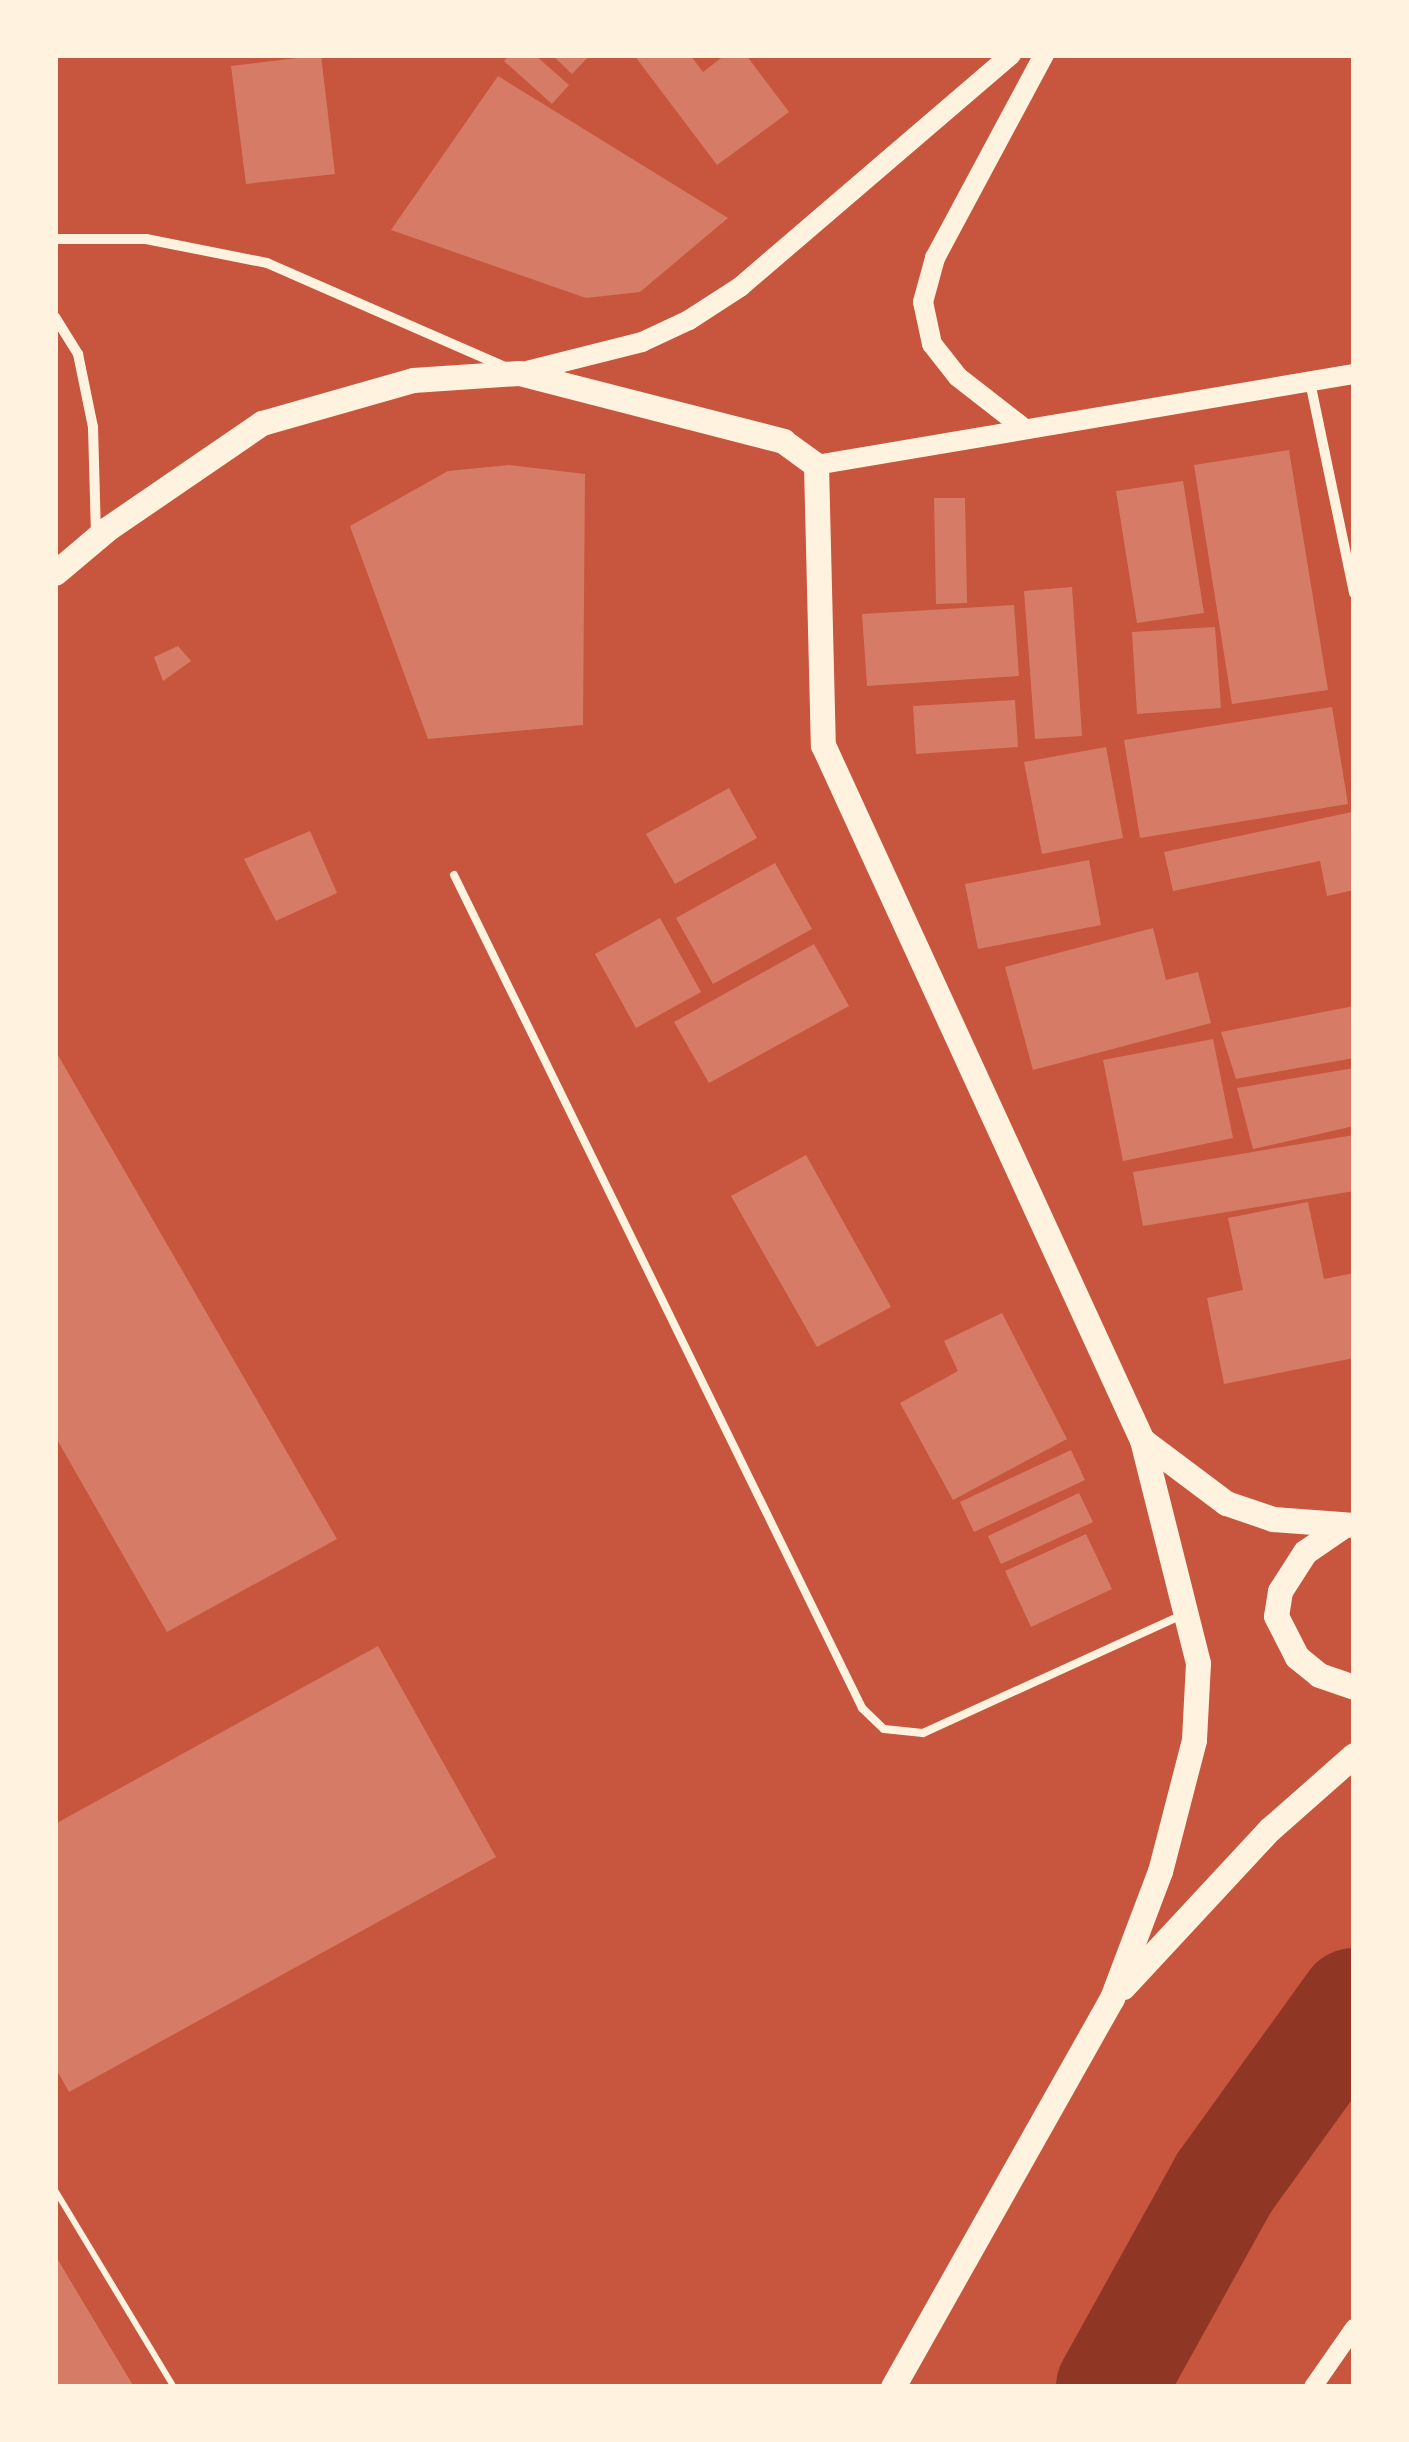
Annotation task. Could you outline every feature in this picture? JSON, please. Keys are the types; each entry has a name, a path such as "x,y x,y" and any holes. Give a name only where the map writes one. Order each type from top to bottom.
{"main road":[{"path":"55,573 96,539 262,423 413,380 520,373 642,342 689,320 740,287 1012,55"},
{"path":"1021,426 958,378 932,344 923,302 935,258 1044,55"},
{"path":"520,373 783,441 816,464 1021,426 1354,374"},
{"path":"816,464 823,745 1142,1440 1189,1612 1198,1663 1194,1740 1160,1871 1112,1998 893,2387"},
{"path":"1142,1440 1226,1503 1273,1518 1347,1526"},
{"path":"1347,1526 1305,1552 1280,1591 1276,1616 1297,1657 1318,1676 1354,1687"},
{"path":"1112,1998 1270,1828 1354,1755"}],"street":[{"path":"55,239 146,239 267,263 520,373"},
{"path":"55,316 78,354 93,428 96,539"},
{"path":"1310,382 1354,593"},
{"path":"1313,2387 1354,2328"}],"lane":[{"path":"454,875 862,1708 884,1729 923,1733 1189,1612"}],"path":[{"path":"55,2190 174,2387"}],"building":[{"path":"321,55 335,174 246,184 231,66"},
{"path":"510,55 535,55 569,85 552,104 504,61"},
{"path":"552,55 590,55 572,74"},
{"path":"634,55 690,55 703,72 725,55 746,55 789,112 717,165"},
{"path":"498,76 728,218 640,292 586,298 391,230"},
{"path":"1289,450 1328,690 1232,704 1194,465"},
{"path":"509,465 585,474 583,725 428,739 350,526 448,471"},
{"path":"1183,481 1204,613 1137,623 1116,491"},
{"path":"934,498 965,498 967,603 936,604"},
{"path":"1072,587 1082,736 1035,739 1024,591"},
{"path":"1014,605 1019,676 867,686 862,614"},
{"path":"1215,627 1221,708 1137,714 1132,632"},
{"path":"178,646 191,661 163,681 154,657"},
{"path":"1015,700 1018,747 916,754 913,706"},
{"path":"1332,707 1348,804 1140,838 1124,740"},
{"path":"1106,747 1123,838 1042,854 1024,762"},
{"path":"729,788 757,838 675,884 646,834"},
{"path":"1352,812 1354,890 1327,896 1320,861 1173,891 1164,852"},
{"path":"310,831 337,893 276,921 244,859"},
{"path":"1089,860 1101,925 978,949 965,884"},
{"path":"775,863 812,929 713,984 676,918"},
{"path":"660,918 701,992 636,1028 595,954"},
{"path":"1153,928 1166,980 1198,972 1211,1023 1033,1070 1005,967"},
{"path":"814,944 849,1006 709,1083 674,1022"},
{"path":"1354,1006 1354,1058 1236,1079 1221,1032"},
{"path":"1213,1039 1233,1138 1123,1161 1103,1060"},
{"path":"55,1050 337,1539 167,1632 55,1436"},
{"path":"1354,1068 1354,1126 1253,1149 1237,1088"},
{"path":"1354,1135 1354,1191 1143,1226 1133,1172"},
{"path":"806,1155 891,1307 817,1347 731,1196"},
{"path":"1308,1202 1324,1279 1354,1273 1354,1358 1224,1384 1207,1298 1243,1290 1228,1218"},
{"path":"1002,1313 1067,1439 953,1500 900,1403 958,1371 944,1341"},
{"path":"1071,1450 1085,1480 974,1532 960,1502"},
{"path":"1079,1493 1093,1522 1001,1564 988,1536"},
{"path":"1086,1534 1112,1589 1031,1627 1005,1571"},
{"path":"378,1646 496,1857 69,2092 55,2067 55,1824"},
{"path":"55,2255 134,2387 55,2387"}],"waterway":[{"path":"1111,2387 1224,2183 1354,2003"}]}
